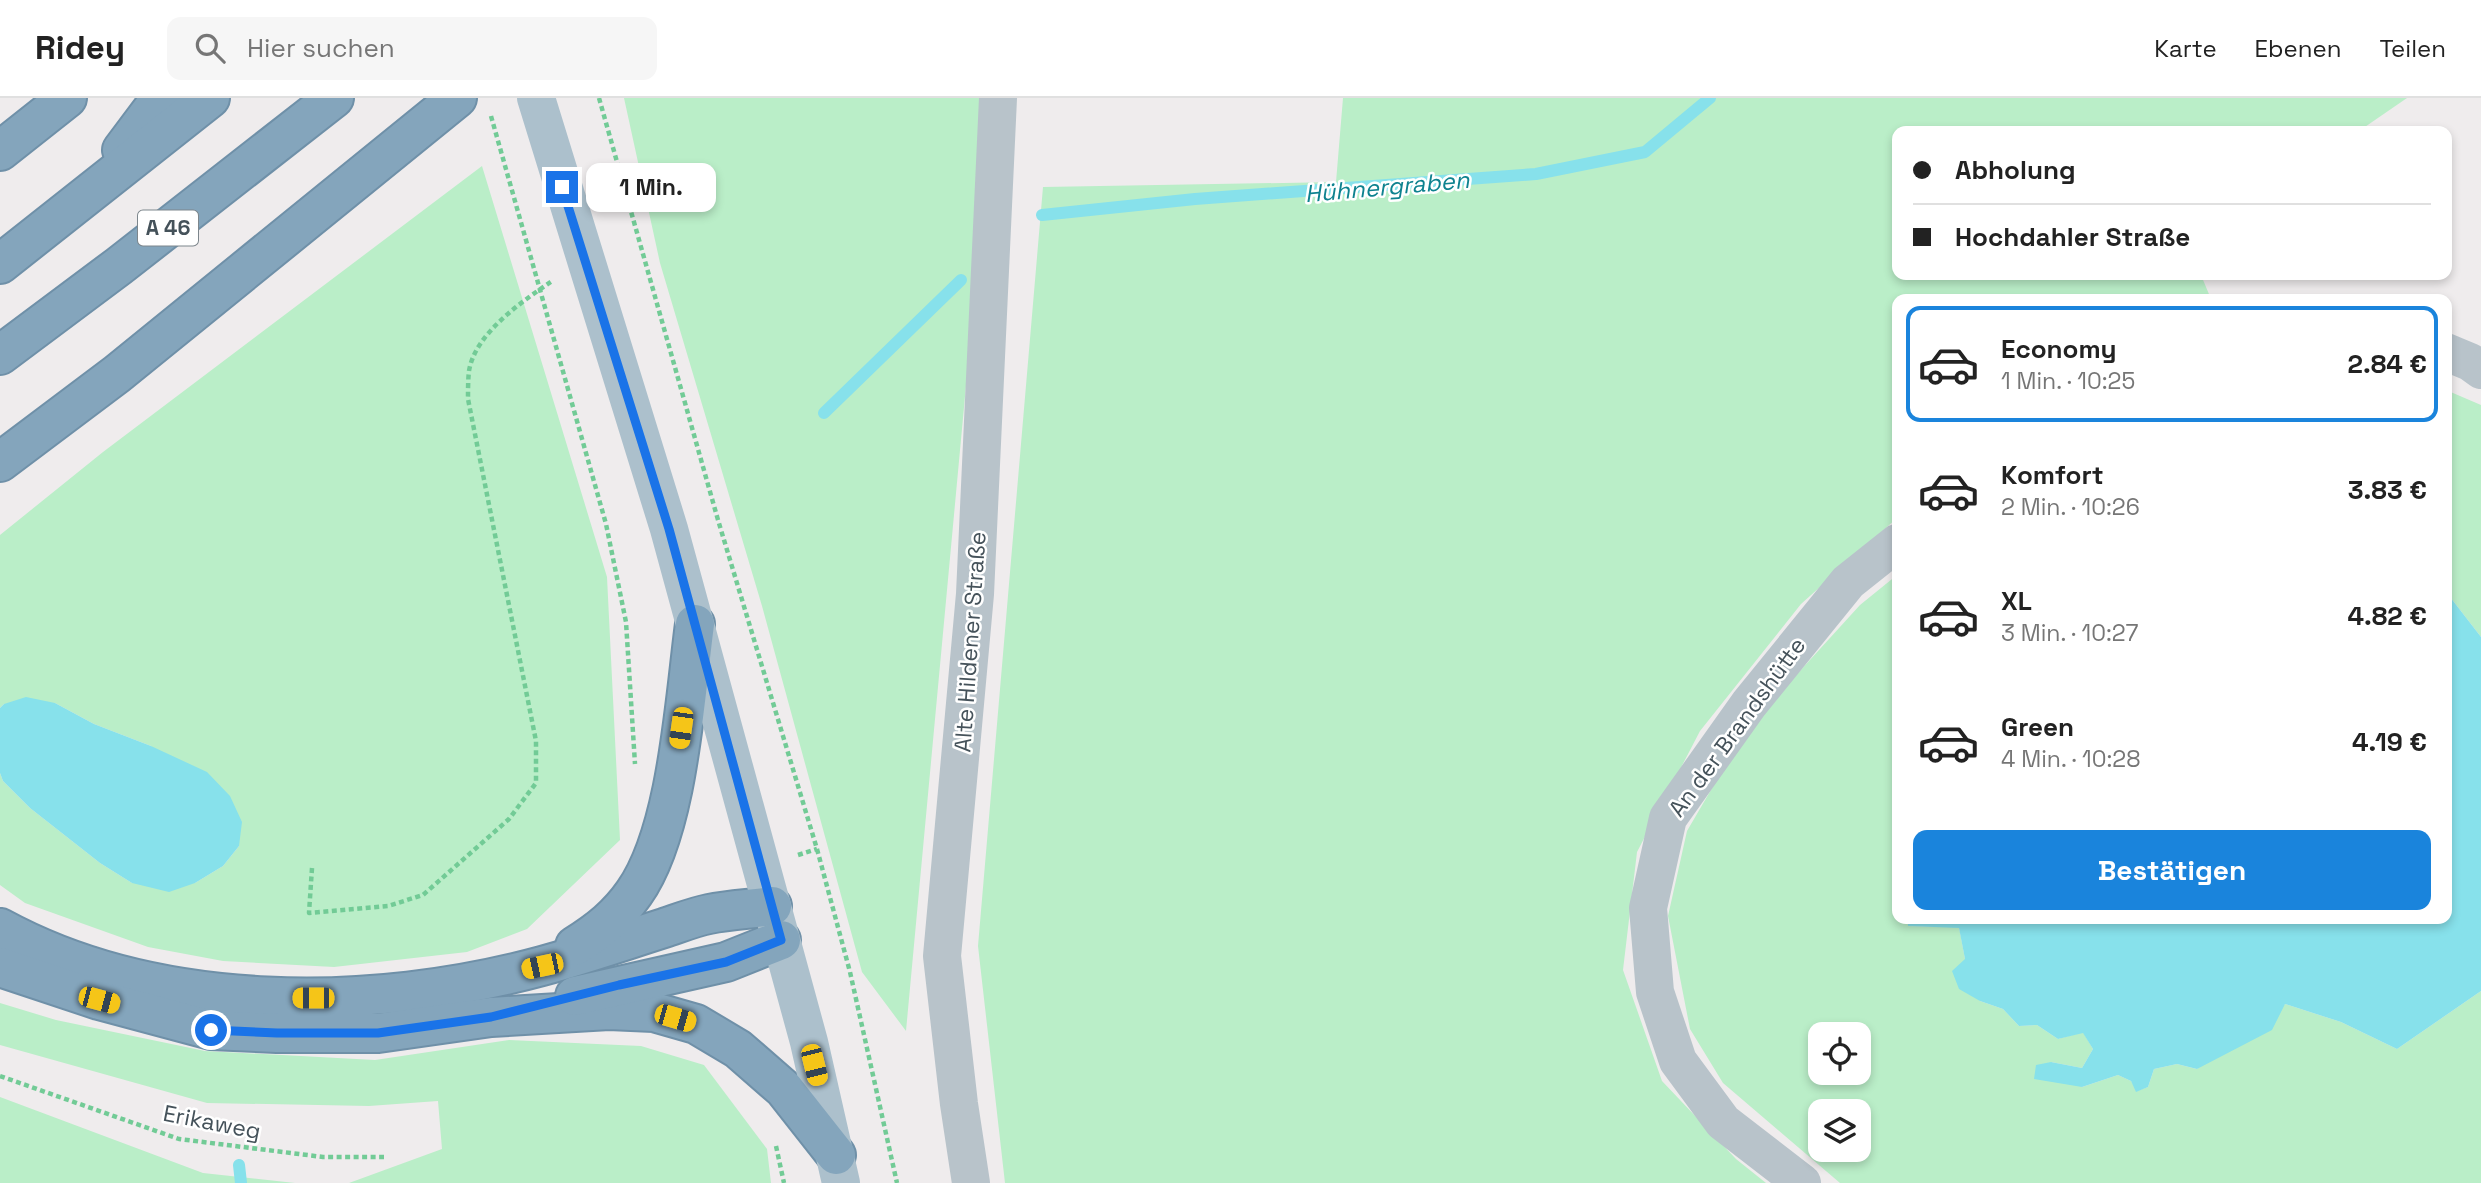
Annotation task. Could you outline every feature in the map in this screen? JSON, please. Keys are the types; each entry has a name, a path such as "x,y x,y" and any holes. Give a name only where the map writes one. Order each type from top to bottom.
{"highway":[{"path":"0,151 67,98"},
{"path":"92,191 161,98"},
{"path":"0,264 210,98"},
{"name":"A 46","path":"0,355 334,98"},
{"path":"0,462 473,104"},
{"path":"0,478 36,436"},
{"path":"542,966 603,929 635,892 658,845 674,780 695,624"},
{"path":"0,928 24,941 96,967 172,985 268,998 337,998 412,991 542,966 709,914 777,923"},
{"path":"491,1017 726,962 777,923"},
{"path":"0,967 99,1000 211,1030 378,1033 491,1017 609,1010 654,1012 696,1024 738,1049 784,1089 839,1169"}],"main road":[{"path":"536,98 669,529 777,923 839,1169"}],"street":[{"name":"Alte Hildener Straße","path":"971,1183 942,956 975,594 998,98"},
{"path":"2452,354 2481,370"},
{"name":"An der Brandshütte","path":"1802,1183 1723,1122 1678,1061 1654,992 1648,908 1668,818 1749,704 1848,582 1892,547"}],"path":[{"path":"599,98 718,520 817,849 850,972 897,1183"},
{"path":"473,104 507,170 606,524 626,622 635,771"},
{"path":"312,868 309,913 388,906 423,895 509,819 536,783 534,729 468,399 469,369 481,341 517,306 584,258"},
{"name":"Erikaweg","path":"0,1076 179,1139 323,1157 384,1157"},
{"path":"776,1143 784,1183"}],"green space":[{"path":"624,98 987,98 975,289 906,1031 862,972 762,606 660,263"},
{"path":"1343,98 2407,98 2366,126 1892,126 1892,280 2203,280 2209,294 1892,294 1892,522 1801,604 1700,731 1637,852 1623,970 1662,1081 1736,1159 1766,1183 1005,1183 978,946 1043,187 1336,182"},
{"path":"482,166 607,577 620,840 527,929 467,952 334,967 223,961 148,947 25,903 0,885 0,773 3,781 30,808 100,863 132,883 195,883 223,866 239,846 151,746 94,724 55,703 4,704 0,708 0,535 103,452"},
{"path":"2452,393 2481,405 2481,637 2452,599"},
{"path":"1892,579 1892,924 1959,927 1965,959 1980,1001 2003,1009 2019,1026 2037,1025 2058,1039 2083,1032 2093,1049 2082,1068 2051,1062 2082,1087 2118,1075 2131,1081 2137,1091 2148,1087 2154,1069 2177,1064 2197,1069 2285,1004 2341,1022 2397,1049 2481,991 2481,1183 1840,1183 1815,1162 1871,1162 1871,1099 1808,1099 1808,1156 1723,1083 1690,1029 1668,916 1687,831 1746,730 1860,605"},
{"path":"0,1003 56,1020 205,1051 375,1060 509,1040 641,1046 704,1065 767,1149 771,1183 349,1183 442,1149 438,1101 369,1106 207,1103 0,1045"},
{"path":"0,1097 203,1173 295,1183 0,1183"}],"water":[{"path":"2452,599 2481,637 2481,991 2397,1049 2341,1022 2285,1004 2272,1030 2197,1069 2177,1064 2154,1069 2148,1087 2136,1092 2131,1081 2118,1075 2082,1087 2034,1079 2036,1065 2051,1062 2082,1068 2093,1049 2083,1033 2058,1039 2037,1025 2019,1026 2003,1009 1980,1001 1959,989 1952,971 1965,959 1959,928 1908,926 2452,924"},
{"path":"26,697 55,703 94,724 207,772 230,796 242,822 239,846 223,866 195,883 169,892 132,883 100,863 30,808 3,781 0,773 0,708 4,704"}],"waterway":[{"name":"Hühnergraben","path":"1042,215 1195,199 1536,174 1645,152 1710,98"},
{"name":"Hühnergraben","path":"824,413 961,280"},
{"name":"Hühnergraben","path":"239,1165 241,1183"}],"route":[{"path":"211,1030 378,1033 491,1017 726,962 781,940 669,529 562,187"}]}
